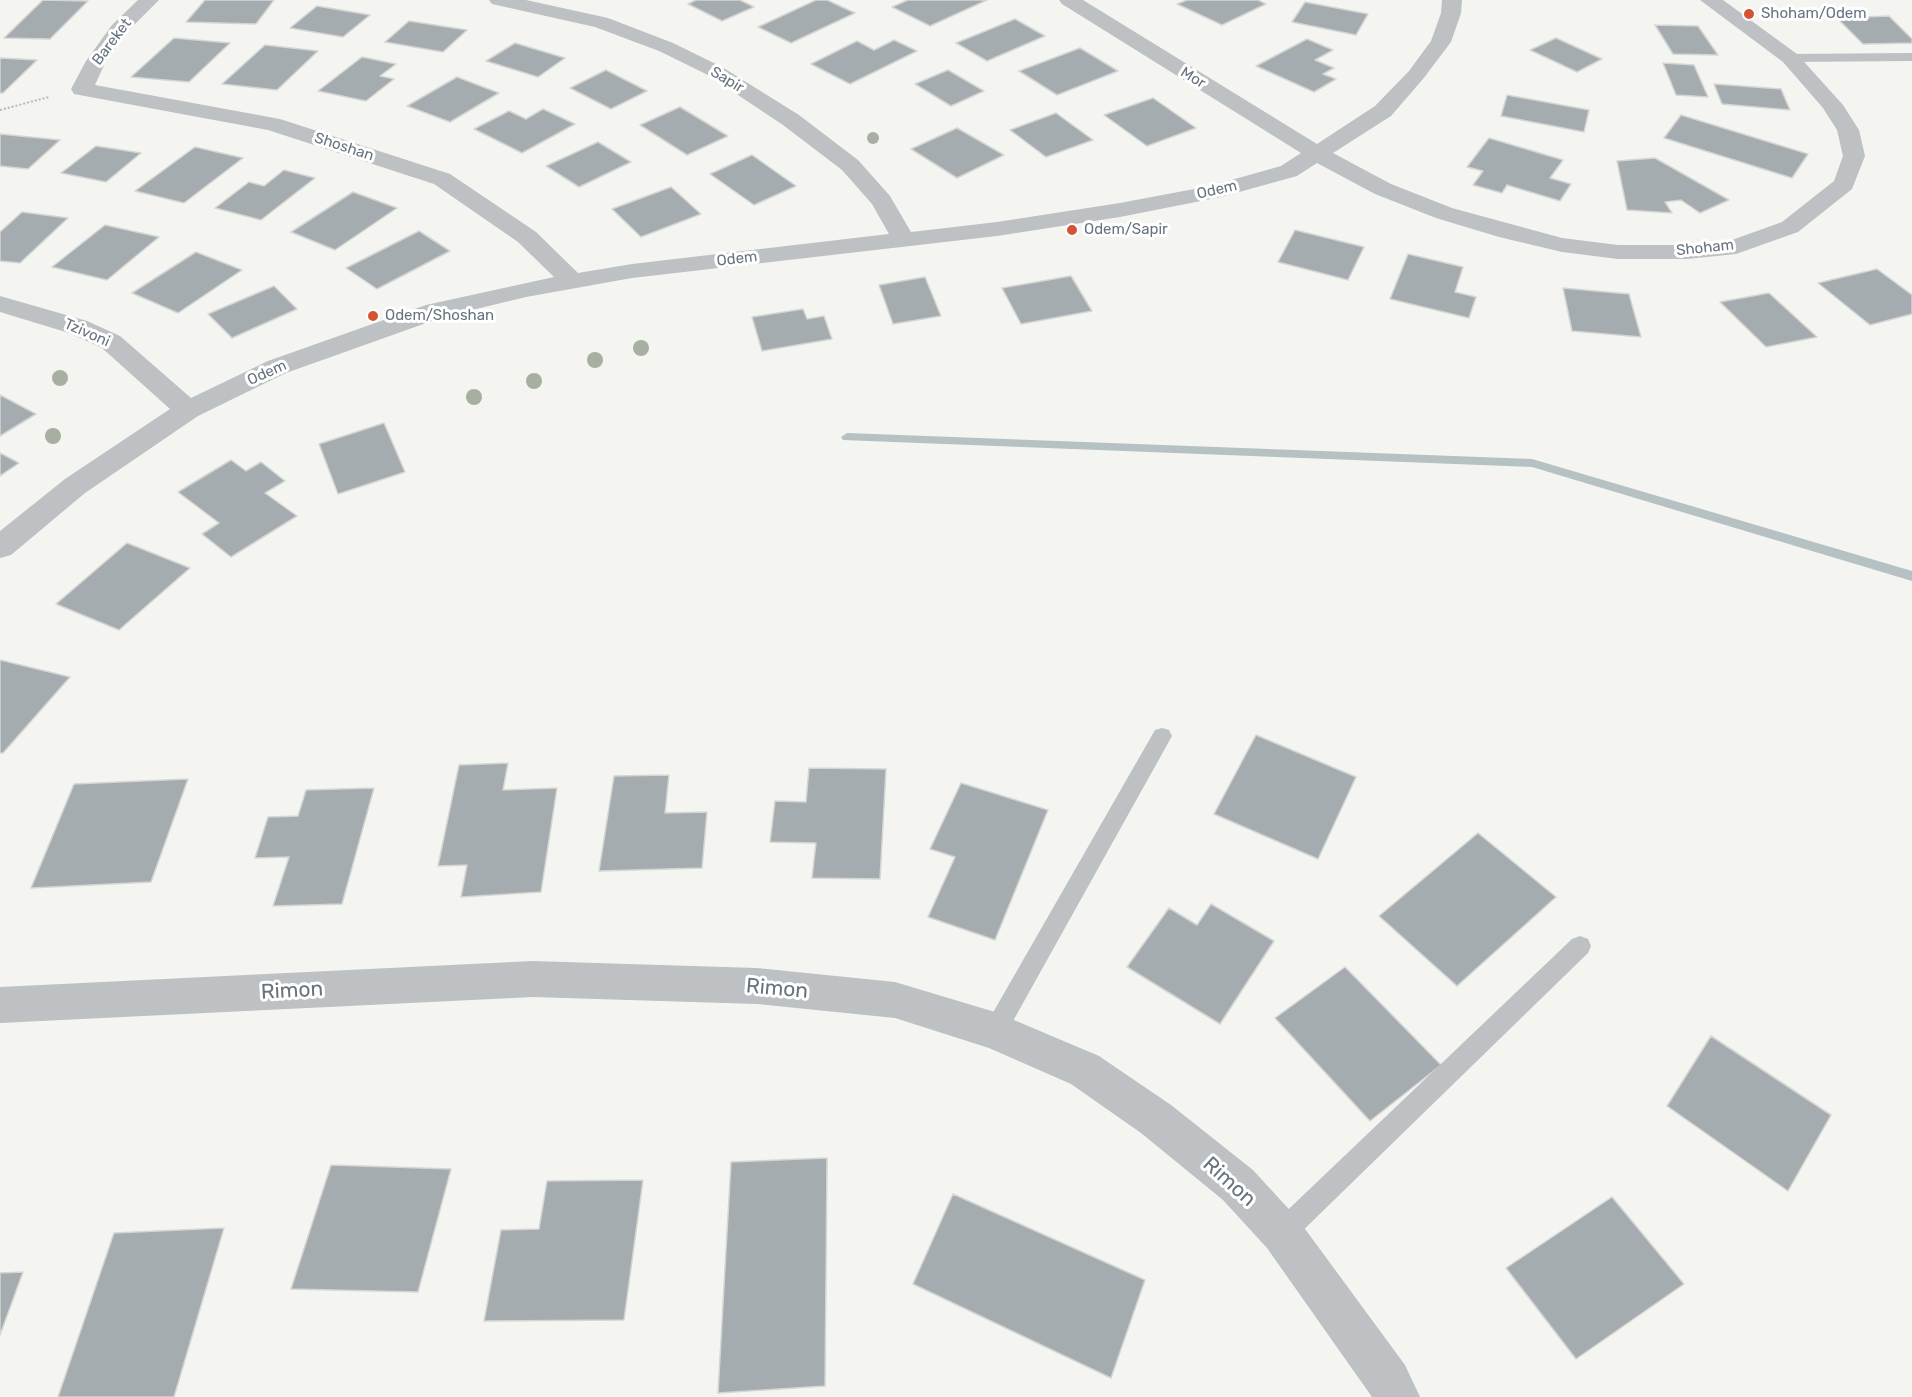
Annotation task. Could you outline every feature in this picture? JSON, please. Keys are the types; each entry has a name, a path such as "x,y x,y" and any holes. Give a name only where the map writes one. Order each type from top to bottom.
{"street":[{"name":"Bareket","path":"82,89 96,61 119,29 149,0"},
{"name":"Sapir","path":"499,0 601,22 666,47 715,71 790,120 850,165 882,201 904,240"},
{"name":"Mor","path":"1069,0 1318,154"},
{"name":"Odem","path":"0,547 75,486 188,410 277,367 414,318 526,289 572,281 632,271 998,230 1213,192 1289,171 1383,111 1416,75 1441,42 1451,13 1452,0"},
{"name":"Shoham","path":"1318,154 1383,189 1444,213 1507,232 1562,245 1618,252 1686,252 1736,247 1790,227 1844,184 1854,156 1848,130 1838,113 1790,58 1710,0"},
{"name":"Shoshan","path":"82,89 272,124 442,179 527,237 572,281"},
{"name":"Tzivoni","path":"0,304 78,327 111,342 188,410"},
{"name":"Rimon","path":"0,1005 533,979 757,986 895,1000 995,1031 1085,1070 1156,1119 1238,1185 1282,1233 1389,1381 1397,1397"}],"lane":[{"path":"1790,58 1912,57"},
{"path":"995,1031 1162,736"},
{"path":"1282,1233 1580,946"}],"path":[{"path":"0,110 82,89"}],"building":[{"path":"43,0 88,1 50,39 4,38"},
{"path":"205,0 274,0 256,24 186,22"},
{"path":"696,0 740,0 754,7 722,21 688,4"},
{"path":"816,0 827,0 855,13 791,43 758,27"},
{"path":"908,0 987,0 930,26 892,7"},
{"path":"1187,0 1258,0 1266,4 1222,25 1177,4"},
{"path":"1305,2 1368,14 1356,35 1292,22"},
{"path":"317,6 370,15 343,37 290,28"},
{"path":"1889,16 1912,39 1912,43 1863,44 1837,18"},
{"path":"1015,19 1045,36 987,61 956,43"},
{"path":"409,21 467,30 443,52 385,42"},
{"path":"1655,25 1698,26 1718,55 1673,54"},
{"path":"174,38 230,43 189,82 131,77"},
{"path":"1556,38 1602,59 1577,72 1530,50"},
{"path":"1307,39 1333,50 1315,60 1334,68 1323,74 1336,79 1314,92 1256,66"},
{"path":"894,40 917,51 850,84 811,64 857,41 874,50"},
{"path":"515,43 565,58 538,77 486,61"},
{"path":"265,45 318,51 277,90 222,84"},
{"path":"1080,48 1118,71 1057,95 1019,71"},
{"path":"362,57 396,64 380,76 394,79 366,101 318,91"},
{"path":"0,58 37,60 3,93 0,93"},
{"path":"1663,63 1694,65 1708,97 1676,95"},
{"path":"606,70 647,91 611,109 570,88"},
{"path":"948,70 984,91 951,106 915,84"},
{"path":"457,77 499,93 450,122 407,106"},
{"path":"1714,84 1781,89 1790,110 1722,104"},
{"path":"1507,95 1589,110 1584,132 1501,116"},
{"path":"1153,98 1196,128 1147,146 1104,115"},
{"path":"680,107 728,136 687,155 640,125"},
{"path":"543,109 575,124 522,153 474,129 509,111 526,119"},
{"path":"1056,113 1093,140 1046,157 1010,130"},
{"path":"1681,115 1808,154 1792,178 1664,138"},
{"path":"957,128 1004,155 957,178 911,149"},
{"path":"0,134 60,140 28,169 0,166"},
{"path":"1489,138 1563,160 1550,178 1571,184 1560,201 1507,185 1502,193 1473,185 1483,171 1467,167"},
{"path":"598,142 631,162 579,187 546,166"},
{"path":"96,146 141,153 106,182 61,173"},
{"path":"195,147 243,158 184,203 135,191"},
{"path":"752,155 796,186 754,205 710,174"},
{"path":"1655,158 1729,200 1700,213 1681,200 1665,202 1672,213 1627,210 1617,161"},
{"path":"284,170 315,178 261,220 215,208 249,182 264,186"},
{"path":"671,187 701,214 641,237 612,209"},
{"path":"353,192 397,208 335,250 291,232"},
{"path":"22,212 68,218 20,263 0,261 0,232"},
{"path":"105,225 159,237 107,280 52,267"},
{"path":"1295,230 1364,247 1348,280 1278,262"},
{"path":"419,231 450,251 377,289 346,268"},
{"path":"196,252 242,270 178,313 132,293"},
{"path":"1408,254 1463,267 1455,292 1476,297 1469,318 1390,299"},
{"path":"1877,269 1912,295 1912,314 1870,325 1818,283"},
{"path":"1071,276 1092,311 1021,324 1002,288"},
{"path":"925,277 941,316 893,324 879,285"},
{"path":"274,286 297,309 232,338 208,314"},
{"path":"1563,288 1629,294 1641,337 1572,331"},
{"path":"1769,293 1817,337 1766,347 1720,302"},
{"path":"803,309 807,319 824,316 832,339 762,351 752,317"},
{"path":"0,395 36,414 0,436"},
{"path":"384,423 405,472 338,494 319,444"},
{"path":"0,453 19,463 0,476"},
{"path":"231,460 246,471 261,462 285,481 265,493 297,516 231,557 202,534 219,523 178,492"},
{"path":"127,543 190,568 119,630 56,604"},
{"path":"0,660 70,677 3,753 0,753"},
{"path":"1256,735 1356,777 1318,859 1214,814"},
{"path":"508,763 503,790 557,788 541,892 461,897 467,865 438,866 459,765"},
{"path":"809,768 886,769 880,879 812,878 816,843 770,842 775,801 806,802"},
{"path":"669,775 665,813 707,812 702,868 599,871 614,776"},
{"path":"188,779 151,882 31,888 74,784"},
{"path":"961,783 1048,810 995,940 928,917 955,857 930,849"},
{"path":"374,788 342,904 273,906 289,857 255,858 268,817 298,816 306,790"},
{"path":"1478,833 1556,897 1457,986 1379,916"},
{"path":"1211,904 1274,941 1220,1024 1127,967 1169,908 1197,925"},
{"path":"1345,967 1441,1065 1370,1121 1275,1018"},
{"path":"1711,1036 1831,1115 1788,1191 1667,1106"},
{"path":"827,1158 825,1386 718,1393 731,1162"},
{"path":"331,1165 451,1169 418,1292 291,1289"},
{"path":"643,1180 624,1320 484,1321 501,1230 539,1229 547,1181"},
{"path":"953,1194 1145,1280 1111,1378 913,1284"},
{"path":"1612,1197 1684,1284 1576,1359 1506,1268"},
{"path":"224,1228 174,1397 58,1397 114,1233"},
{"path":"23,1272 0,1335 0,1273"}],"waterway":[{"path":"847,437 1532,463 1912,576"}],"place":[{"name":"Shoham/Odem","path":"1749,14"},
{"name":"Odem/Sapir","path":"1072,230"},
{"name":"Odem/Shoshan","path":"373,316"}]}
